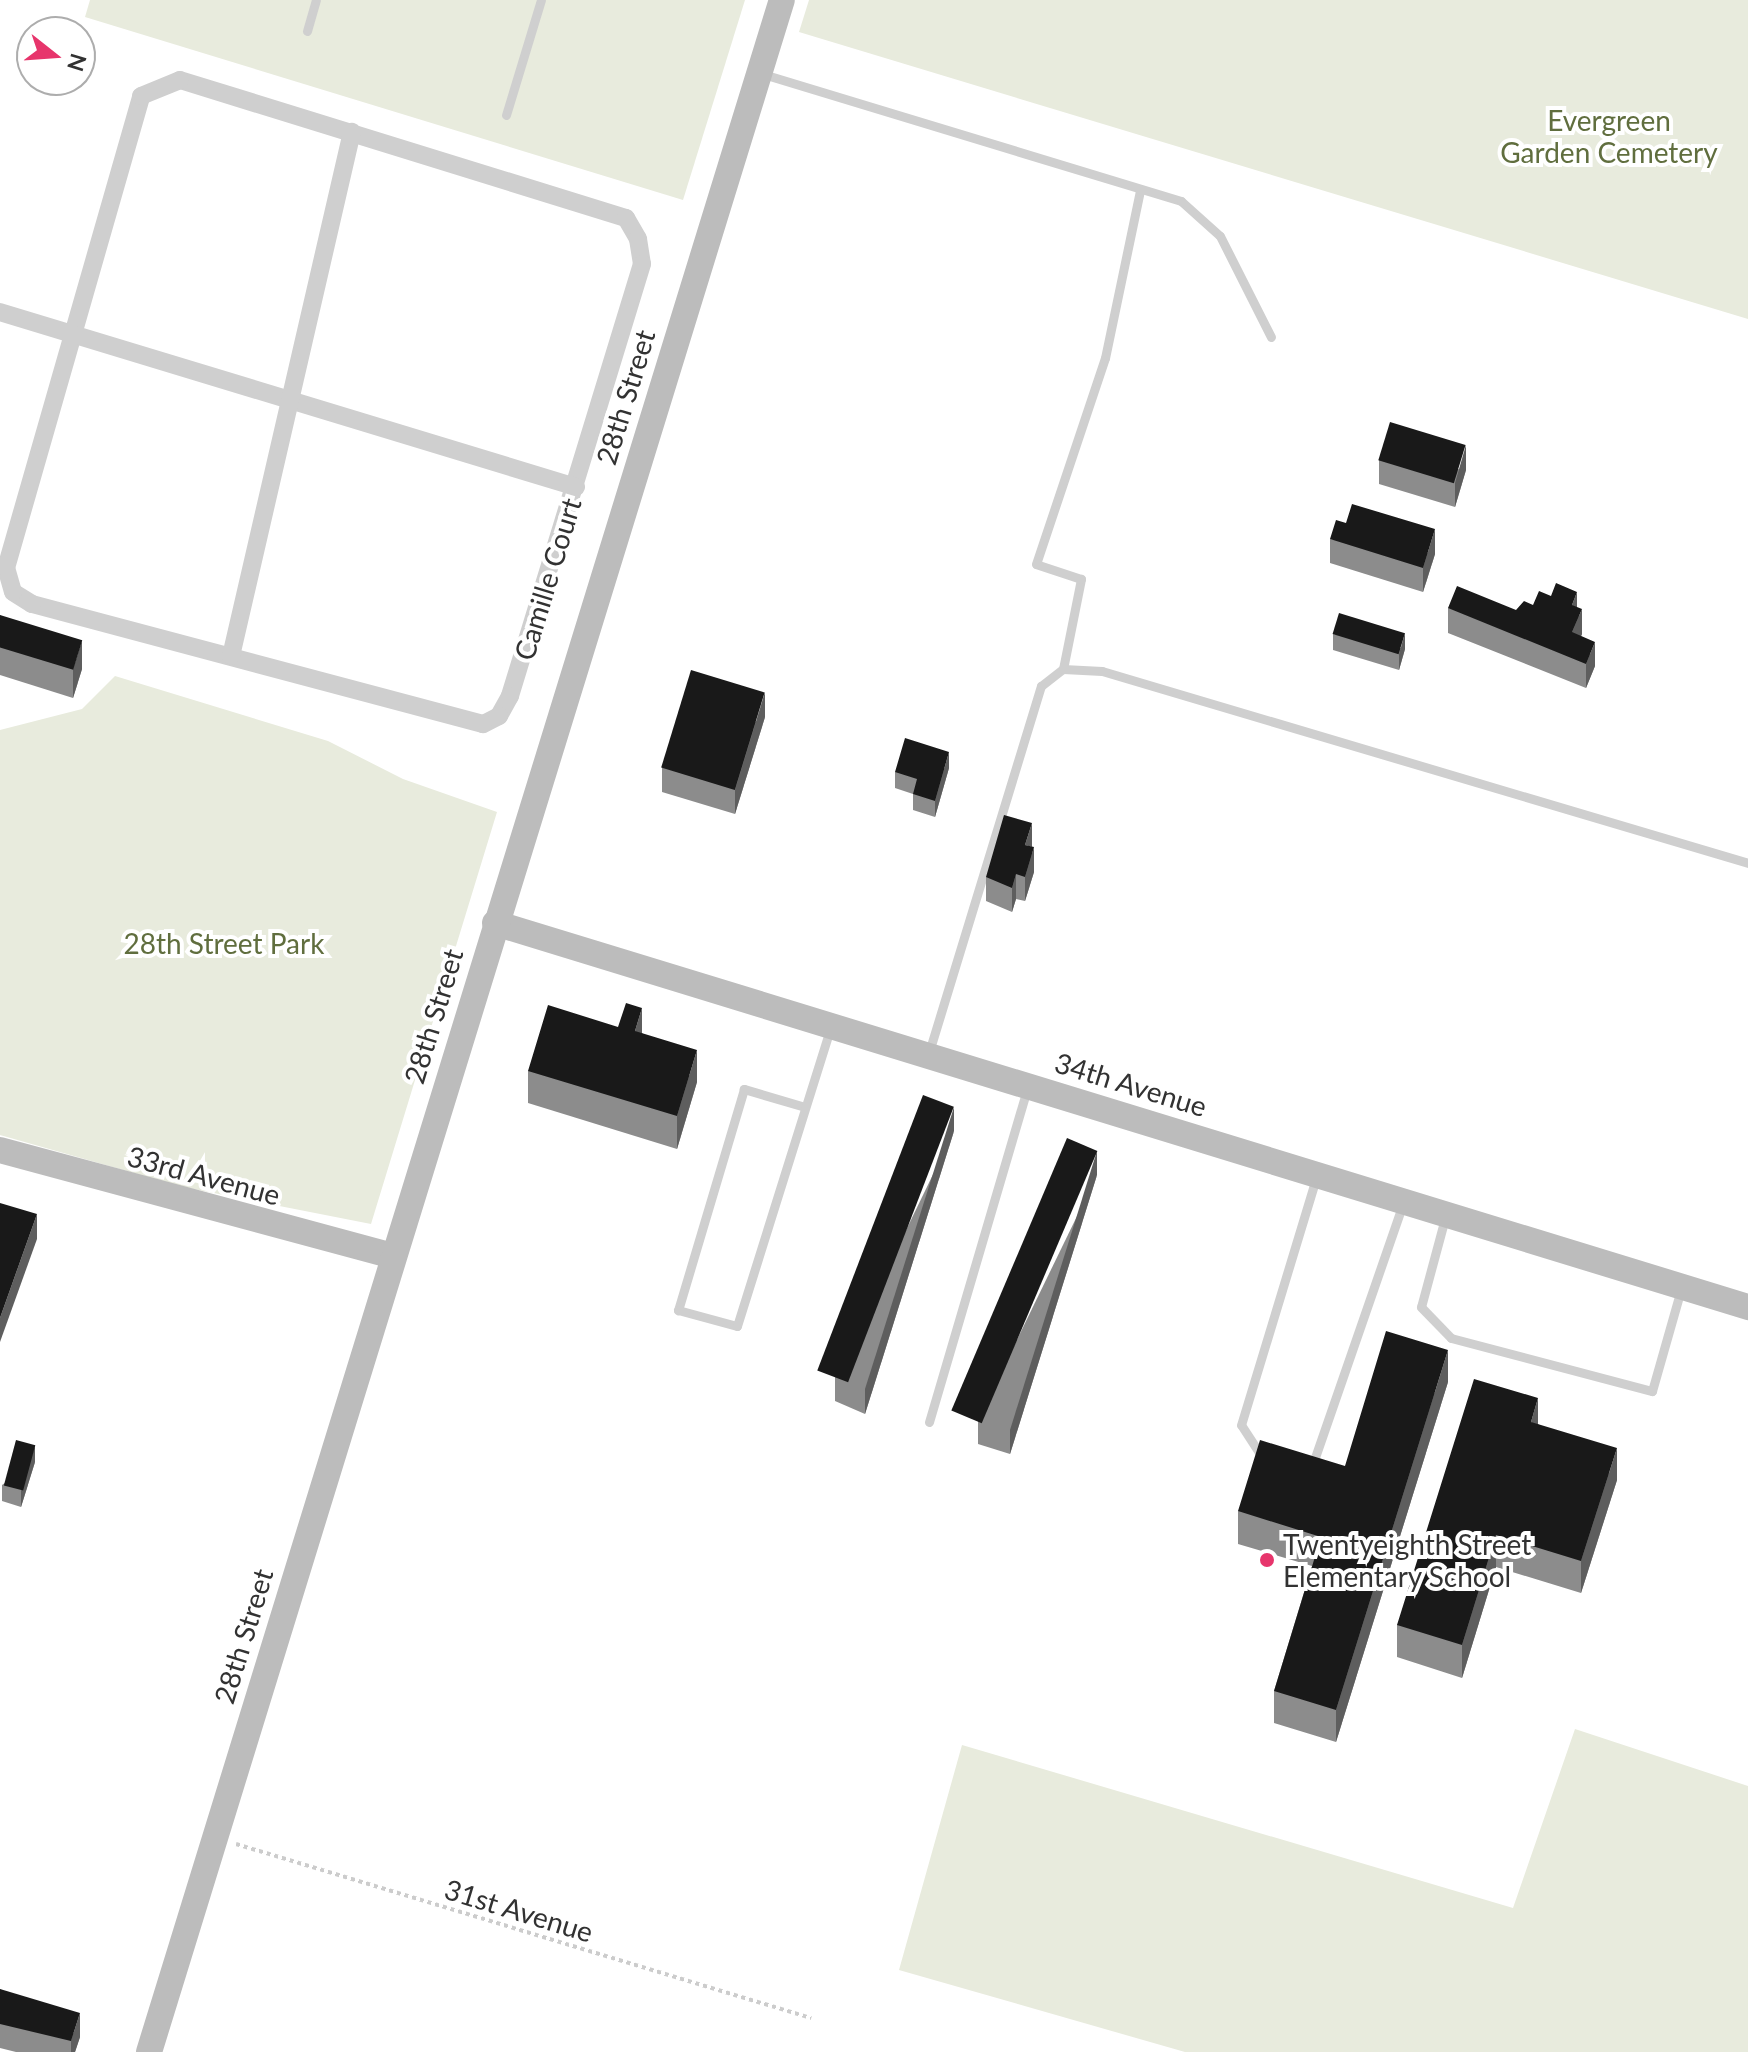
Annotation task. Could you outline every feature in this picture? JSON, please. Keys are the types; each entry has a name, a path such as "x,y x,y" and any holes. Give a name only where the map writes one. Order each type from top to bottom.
{"main road":[{"name":"28th Street","path":"149,2052 782,0"},
{"name":"34th Avenue","path":"495,923 1748,1307"},
{"name":"33rd Avenue","path":"0,1150 393,1256"}],"street":[{"name":"Camille Court","path":"180,80 626,218 642,264 510,696 499,716 483,724 32,604 13,592 6,568 68,334 141,96 180,80"},
{"path":"231,656 352,132"},
{"path":"0,312 288,403 576,487"}],"lane":[{"path":"307,31 316,0"},
{"path":"506,115 541,0"},
{"path":"760,73 1181,201 1220,236 1271,337"},
{"path":"1063,669 1081,579 1036,564 1105,358 1140,190"},
{"path":"928,1056 1041,686 1063,669 1102,671 1748,863"},
{"path":"805,1107 744,1089 678,1310 737,1326 831,1026"},
{"path":"929,1422 1028,1086"},
{"path":"1273,1460 1260,1457 1241,1425 1317,1175"},
{"path":"1299,1466 1311,1469 1325,1443 1403,1201"},
{"path":"1446,1214 1421,1307 1451,1338 1652,1391 1681,1287"}],"path":[{"name":"31st Avenue","path":"215,1837 811,2018"}],"green space":[{"path":"90,0 745,0 683,200 96,20 96,16 85,16"},
{"name":"Evergreen Garden Cemetery","path":"809,0 1748,0 1748,319 799,32"},
{"name":"28th Street Park","path":"115,676 328,741 403,779 497,812 371,1224 183,1187 0,1135 0,730 82,709"},
{"path":"1575,1729 1748,1786 1748,2052 1185,2052 899,1970 962,1745 1513,1908"}],"building":[{"path":"1390,422 1466,445 1454,483 1378,460"},
{"path":"1352,504 1435,529 1423,568 1330,539 1336,520 1346,523"},
{"path":"1556,583 1577,592 1572,605 1582,609 1572,632 1595,642 1586,664 1448,608 1457,586 1516,610 1524,601 1533,605 1539,591 1551,596"},
{"path":"1339,613 1405,633 1399,654 1333,634"},
{"path":"0,615 82,640 73,670 0,647"},
{"path":"691,670 765,693 735,790 661,768"},
{"path":"905,738 949,752 935,801 913,794 917,779 895,772"},
{"path":"1004,815 1032,823 1025,845 1034,847 1025,877 1016,874 1012,888 986,877"},
{"path":"626,1003 642,1008 635,1031 697,1050 677,1116 528,1071 548,1005 618,1027"},
{"path":"923,1095 954,1107 848,1382 817,1370"},
{"path":"1067,1138 1097,1151 982,1423 951,1410"},
{"path":"0,1203 37,1214 0,1318"},
{"path":"1386,1331 1448,1350 1336,1710 1274,1691 1321,1537 1238,1511 1260,1440 1345,1466"},
{"path":"1474,1379 1538,1398 1531,1422 1617,1448 1581,1561 1496,1535 1462,1645 1397,1625"},
{"path":"16,1440 35,1445 23,1491 4,1485"},
{"path":"0,1989 80,2013 71,2041 0,2024"}],"place":[{"name":"Twentyeighth Street Elementary School","path":"1267,1560"}]}
